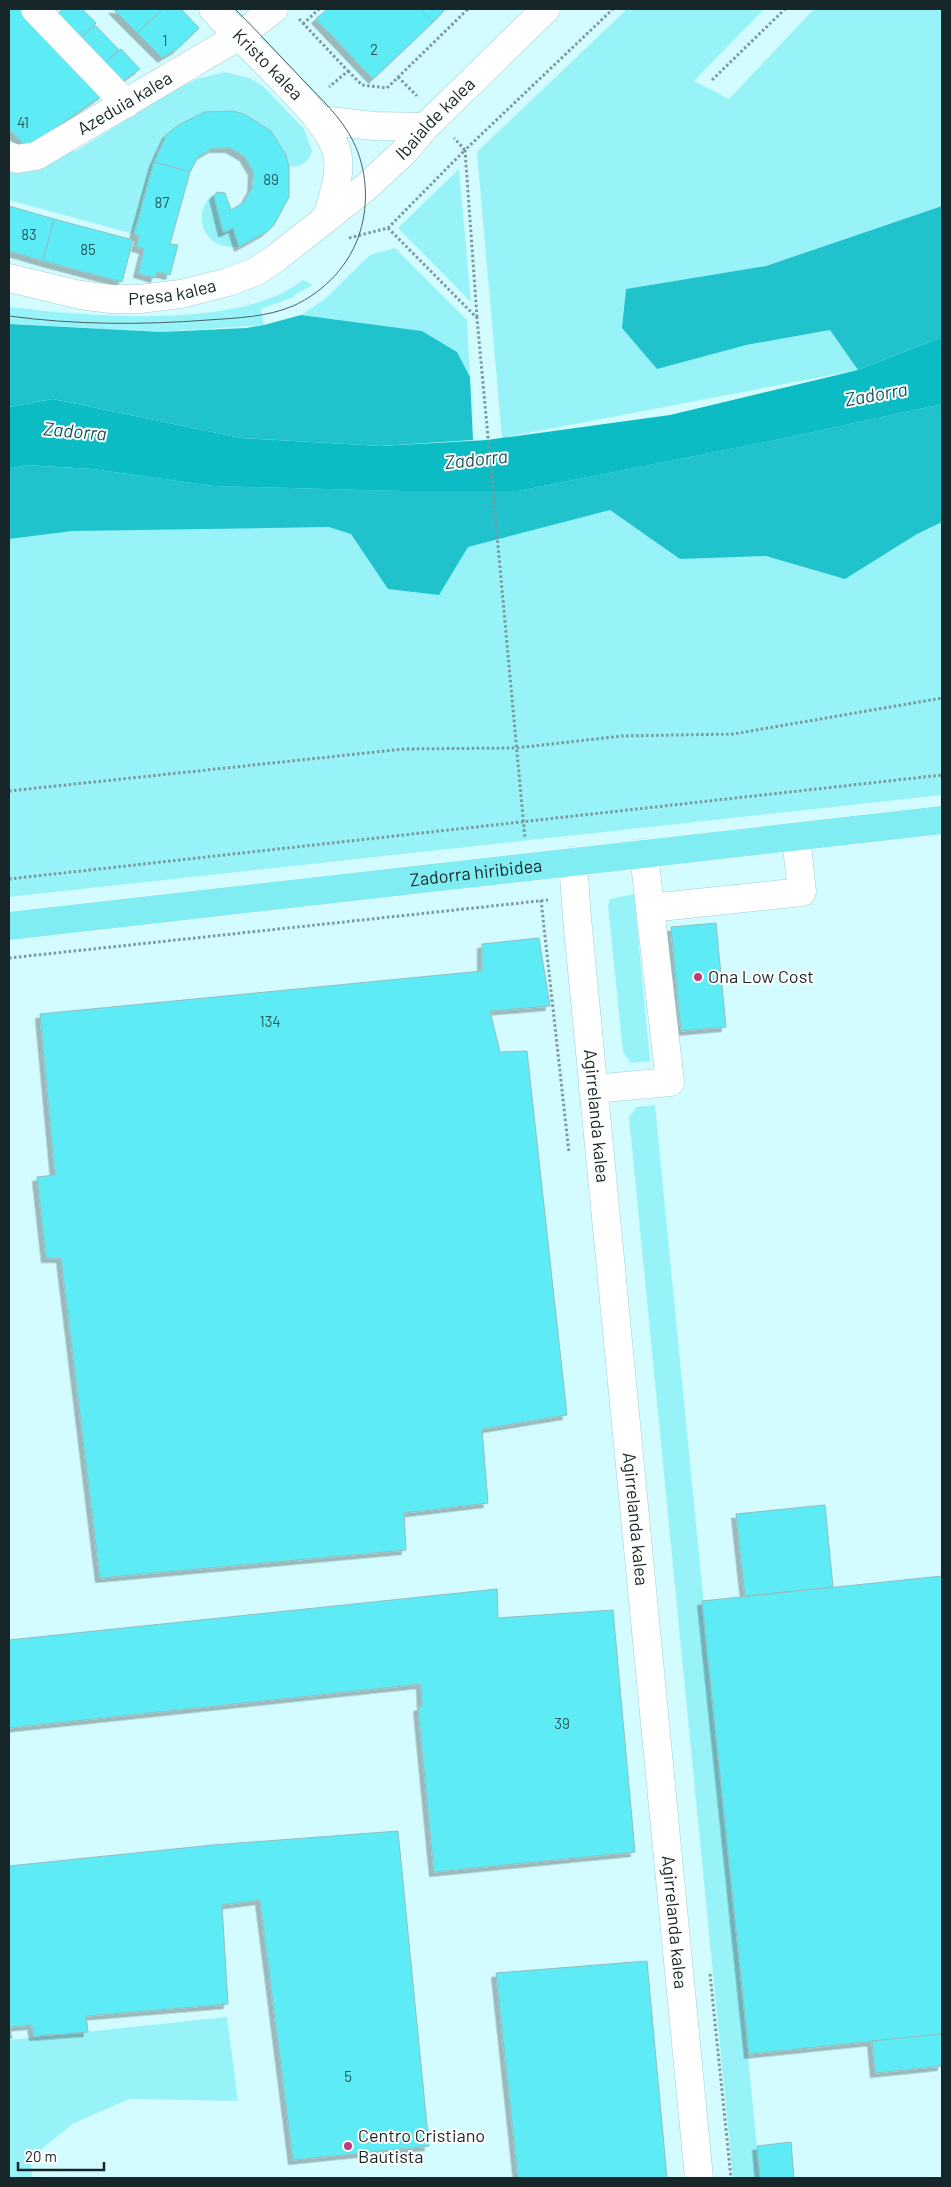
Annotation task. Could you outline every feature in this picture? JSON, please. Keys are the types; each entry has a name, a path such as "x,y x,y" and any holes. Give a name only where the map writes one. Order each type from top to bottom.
{"main road":[{"name":"Zadorra hiribidea","path":"9,926 942,820"}],"street":[{"path":"35,9 126,104"},
{"name":"Kristo kalea","path":"213,9 257,52 314,113 336,150 338,169 336,187 323,220"},
{"name":"Ibaialde kalea","path":"323,220 365,188 404,152 425,127 546,9"},
{"name":"Azeduia kalea","path":"9,156 17,159 36,156 239,36 286,13"},
{"path":"314,113 374,126 425,127"},
{"name":"Presa kalea","path":"9,278 80,296 111,299 139,299 181,294 228,282 255,272 276,258 323,220"},
{"path":"650,908 802,892 796,836"},
{"path":"593,1089 670,1082 644,853"},
{"name":"Agirrelanda kalea","path":"573,861 593,1089 699,2178"}],"path":[{"path":"303,24 319,9"},
{"path":"286,13 303,24 362,85 387,88 468,9"},
{"path":"533,902 527,867 516,748 465,150 613,9"},
{"path":"712,80 785,9"},
{"path":"314,113 348,71"},
{"path":"388,228 478,318"},
{"path":"9,791 404,750 516,748 622,736 733,734 942,698"},
{"path":"9,879 942,775"},
{"path":"9,958 575,898"},
{"path":"710,1970 731,2178"}],"shaded area":[{"path":"627,9 764,9 694,81 729,99 814,9 942,9 942,206 766,266 626,289 746,345 831,330 858,370 502,438 477,152"},
{"path":"225,72 249,78 263,86 304,129 312,151 306,161 301,165 289,167 283,151 275,138 264,127 237,113 222,111 207,113 191,119 171,130 166,136 151,171 134,234 9,200 9,167 69,150 76,151 178,88 197,79"},
{"path":"459,169 471,302 398,228"},
{"path":"217,192 214,196 223,231 225,232 233,228 239,247 227,247 216,243 210,238 203,226 202,213 204,207 207,201"},
{"path":"942,206 942,337 858,370 830,330 746,345 657,369 622,328 626,289 766,266"},
{"path":"395,248 467,320 470,377 457,352 422,331 301,315 325,299 370,255"},
{"path":"303,280 313,285 294,295 294,297 261,309 264,325 161,332 9,324 9,307 119,316 161,316 202,313 241,307 275,296"},
{"path":"301,315 422,331 457,352 470,377 473,440 381,446 241,438 53,399 9,407 9,324 161,332 246,328"},
{"path":"942,404 942,795 9,897 9,469 518,491"},
{"path":"942,404 942,522 917,534 845,579 766,556 680,559 610,510 468,547 439,595 388,589 351,534 329,527 72,531 9,539 9,469 25,465 92,469 214,486 400,491 518,491 776,440"},
{"path":"634,894 650,1061 631,1063 623,1052 608,906 610,899"},
{"path":"655,1105 760,2178 733,2178 629,1117 637,1107"},
{"path":"227,2017 238,2101 129,2099 72,2124 30,2159 33,2178 9,2178 9,2040"}],"water":[{"name":"Zadorra","path":"942,337 942,404 776,440 518,491 400,491 214,486 92,469 25,465 9,469 9,407 53,399 241,438 381,446 487,440 670,415 858,370"}],"building":[{"path":"9,9 23,9 104,94 27,148 9,129"},
{"path":"63,9 82,9 96,23 75,43 52,19"},
{"path":"113,9 163,9 137,33"},
{"path":"163,9 181,9 199,28 177,49 162,58 137,33"},
{"path":"327,9 420,9 433,22 373,79 316,19"},
{"path":"420,9 446,9 433,22"},
{"path":"95,25 119,50 99,68 75,43"},
{"path":"121,49 140,69 117,85 99,68"},
{"path":"233,111 244,114 271,131 286,155 289,167 289,197 274,225 266,232 239,247 233,228 223,232 214,196 217,192 225,193 231,210 244,202 252,188 253,171 244,156 230,148 213,148 198,157 190,172 154,162 167,134 177,126 204,112"},
{"path":"154,162 190,172 170,244 178,245 170,275 157,272 155,278 138,273 144,249 136,247 139,237 134,234"},
{"path":"9,206 54,219 43,261 9,251"},
{"path":"54,219 133,240 122,282 43,261"},
{"name":"Ona Low Cost","path":"716,923 726,1027 681,1031 671,927"},
{"path":"539,938 550,1006 490,1011 500,1052 527,1051 567,1415 482,1429 488,1503 404,1513 406,1550 100,1578 61,1258 46,1258 37,1177 55,1175 40,1014 482,971 482,944"},
{"path":"825,1505 833,1587 745,1596 736,1514"},
{"path":"942,1576 942,2034 749,2054 702,1601"},
{"path":"497,1589 498,1618 613,1610 635,1852 434,1872 418,1707 422,1706 421,1684 9,1728 9,1640"},
{"path":"398,1831 429,2146 293,2160 260,1900 222,1905 228,2004 86,2016 88,2032 34,2036 32,2025 9,2027 9,1866 213,1845"},
{"path":"647,1961 667,2178 518,2178 496,1973"},
{"path":"9,2027 12,2038 9,2039"},
{"path":"942,2034 942,2066 875,2073 872,2041"},
{"path":"791,2142 794,2178 760,2178 757,2146"}],"tram line":[{"path":"9,316 84,323 133,323 230,319 273,313 293,306 315,293 343,266 356,244 365,209 364,174 358,152 343,124 235,9"}],"place":[{"name":"Ona Low Cost","path":"698,977"},
{"name":"Centro Cristiano Bautista","path":"348,2146"}]}
